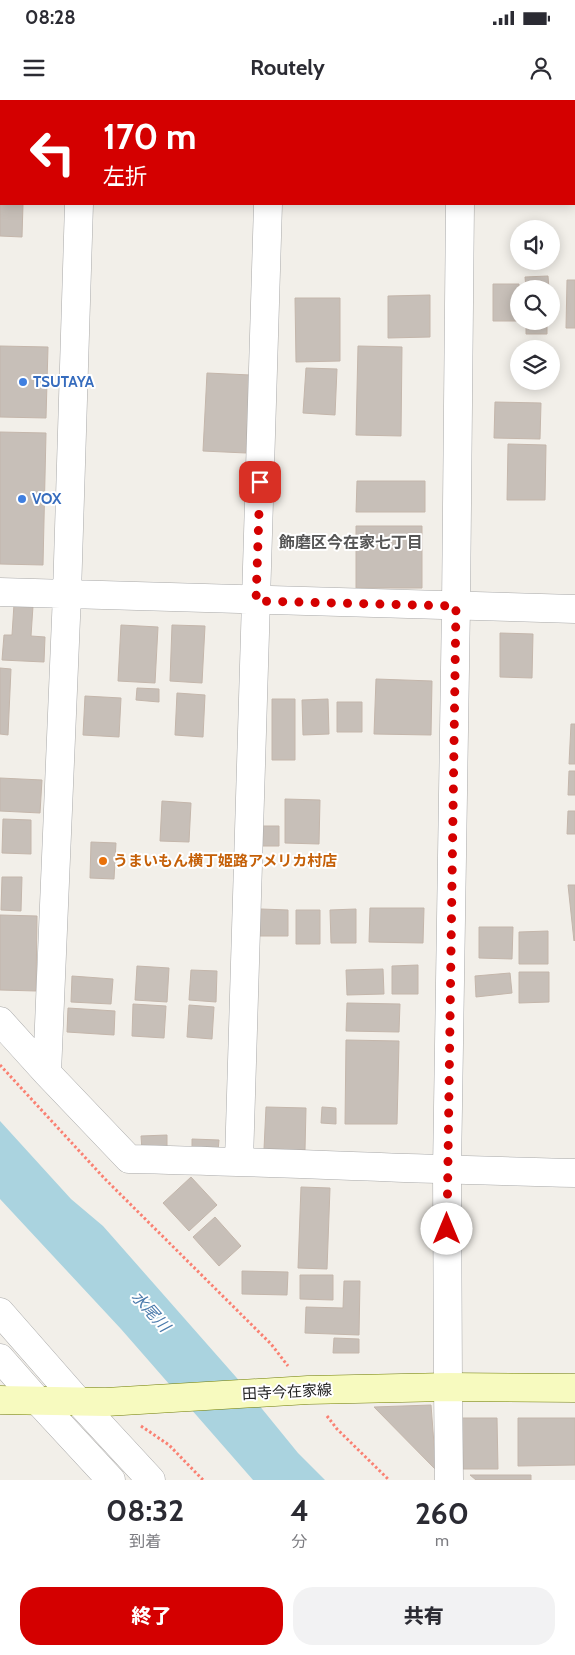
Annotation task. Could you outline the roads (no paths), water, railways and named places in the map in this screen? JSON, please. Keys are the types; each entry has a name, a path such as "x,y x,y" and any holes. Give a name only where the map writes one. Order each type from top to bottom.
{"main road":[{"name":"田寺今在家線","path":"0,1400 106,1402 137,1412 308,1390 448,1387 575,1388"}],"street":[{"path":"47,1073 67,594 79,205"},
{"path":"239,1161 268,205"},
{"path":"449,1480 447,1170 460,205"},
{"path":"0,592 575,609"},
{"path":"0,1021 129,1159 575,1173"},
{"path":"0,1312 151,1480"},
{"path":"0,1358 111,1480"}],"water":[{"name":"水尾川","path":"0,1121 71,1199 103,1226 236,1377 298,1453 325,1480 253,1480 121,1329 0,1199"}],"place":[{"name":"TSUTAYA","path":"23,382"},
{"name":"VOX","path":"22,499"},
{"name":"うまいもん横丁姫路アメリカ村店","path":"103,861"}],"district":[{"name":"飾磨区今在家七丁目","path":"351,542"}]}
